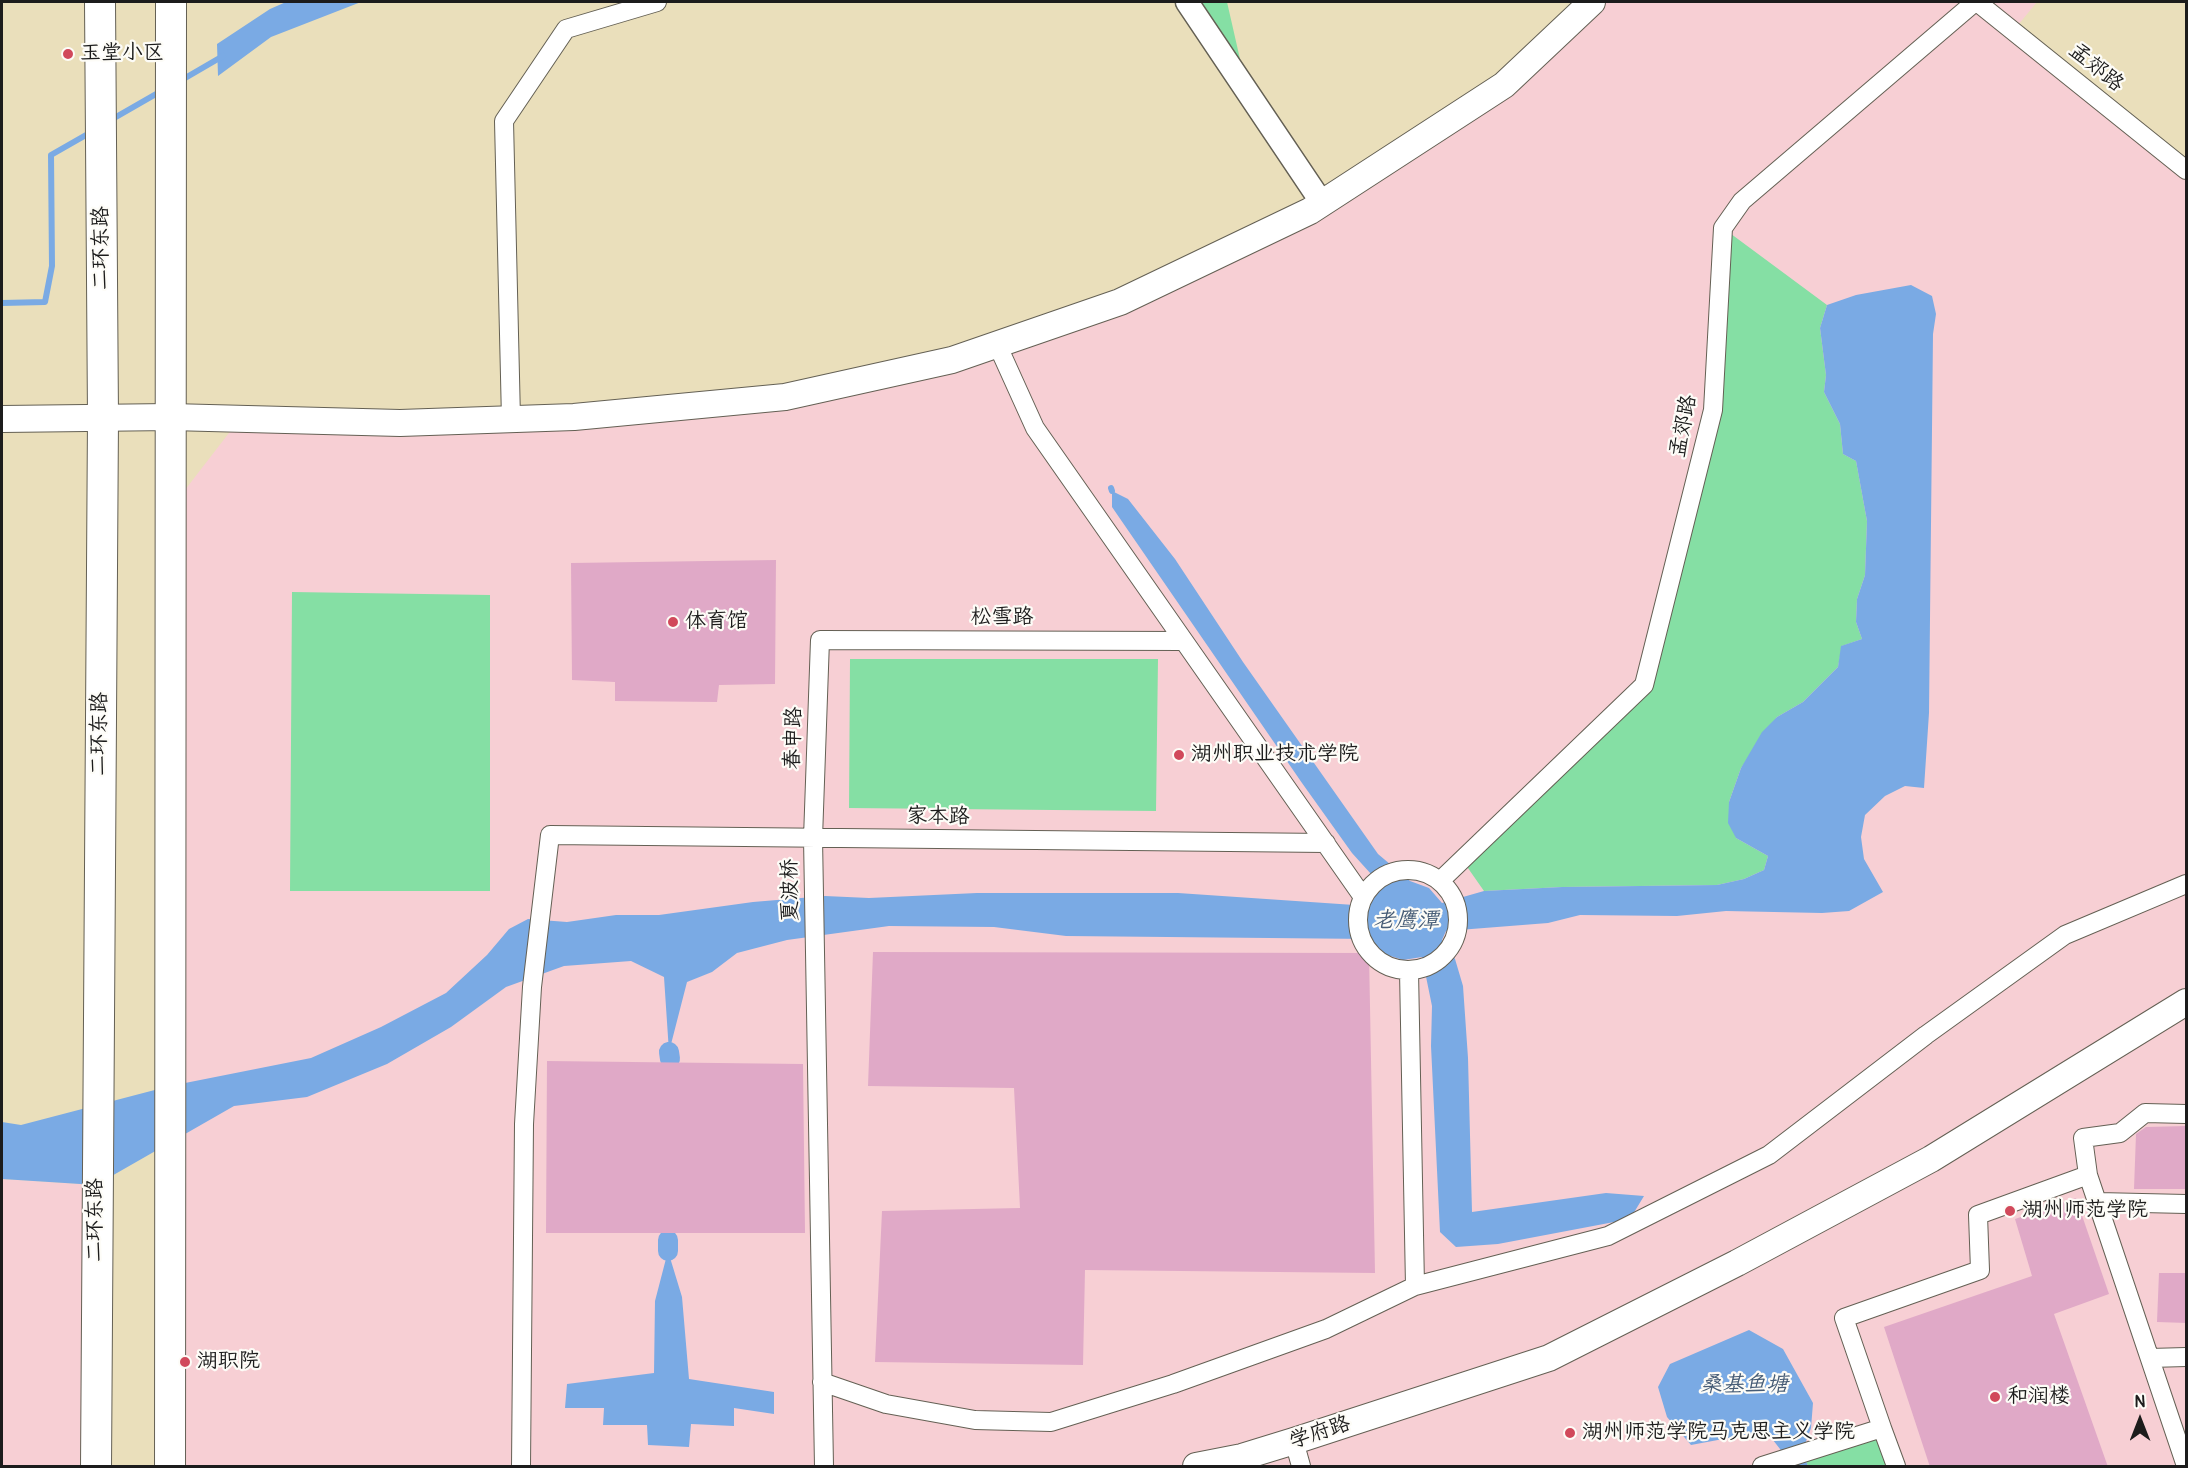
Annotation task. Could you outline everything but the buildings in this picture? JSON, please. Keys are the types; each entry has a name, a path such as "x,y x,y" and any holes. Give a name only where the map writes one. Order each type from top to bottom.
{"main road":[{"name":"二环东路","path":"96,1467 103,418 100,2"},
{"path":"170,1467 171,2"},
{"path":"2,419 171,417 400,423 574,417 785,397 952,360 1120,302 1322,204 1504,85 1592,2"},
{"name":"学府路","path":"1196,1467 1243,1462 1294,1441 1549,1358 1931,1159 2187,1002"}],"street":[{"path":"511,419 504,121 566,29 657,2"},
{"path":"1187,2 1322,204"},
{"name":"孟郊路","path":"1441,880 1644,685 1713,410 1724,228 1742,201 1976,2 2187,170"},
{"path":"997,344 1035,428 1326,843 1365,895"},
{"name":"松雪路","path":"820,640 1184,641"},
{"name":"春申路","path":"813,838 820,640"},
{"name":"家本路","path":"520,1467 524,1124 532,987 550,835 1326,843"},
{"name":"夏波桥","path":"813,838 824,1467"},
{"path":"1400,869 1421,870 1441,880 1454,897 1460,917 1454,942 1415,971 1392,968 1376,960 1358,931 1365,895 1400,869"},
{"path":"822,1382 886,1404 975,1420 1051,1422 1173,1384 1326,1329 1415,1286 1608,1236 1769,1155 1926,1035 2065,935 2187,884"},
{"path":"1415,971 1415,1286"},
{"path":"2187,1114 2145,1113 2120,1133 2083,1138 2088,1175 2187,1466"},
{"path":"1896,1467 1844,1318 1980,1270 1978,1215 2088,1175"},
{"path":"2098,1202 2187,1204"},
{"path":"2150,1358 2187,1357"},
{"path":"1762,1467 1882,1428"},
{"path":"1294,1441 1301,1467"}],"shaded area":[{"name":"湖州职业技术学院","path":"1592,2 2037,2 2014,30 2186,170 2186,1466 1196,1466 1282,1444 1184,1466 170,1466 171,508 239,420 574,417 952,360 1322,204 1504,85"},
{"path":"2,1179 96,1185 96,1466 2,1466"}],"green space":[{"path":"1187,2 1227,2 1240,59 1238,78"},
{"path":"1723,228 1827,305 1820,328 1826,375 1824,392 1840,424 1843,454 1856,461 1867,521 1865,575 1857,599 1856,622 1862,639 1842,646 1838,667 1803,702 1777,717 1741,768 1729,802 1736,838 1768,856 1764,870 1744,879 1717,885 1562,887 1484,891 1463,861 1644,685 1713,410"},
{"path":"292,592 490,595 490,891 290,891"},
{"path":"850,659 1158,659 1156,811 849,808"},
{"path":"1882,1428 1896,1466 1808,1466 1802,1453"}],"water":[{"path":"286,2 361,2 271,37 218,76 217,44 270,9"},
{"name":"老鹰潭","path":"1911,285 1932,296 1936,314 1933,334 1929,713 1924,788 1905,786 1885,796 1865,815 1861,837 1864,859 1883,892 1849,911 1822,913 1726,911 1677,916 1580,915 1548,923 1446,931 1442,940 1455,959 1463,986 1468,1058 1472,1212 1606,1193 1644,1196 1630,1219 1498,1244 1456,1247 1440,1232 1431,1046 1432,1006 1422,957 1403,960 1384,954 1371,939 1066,936 994,927 889,926 787,940 737,953 712,972 687,982 669,1052 664,977 631,961 564,966 506,987 451,1027 387,1064 307,1097 234,1106 96,1185 2,1179 2,1122 21,1125 170,1086 311,1058 381,1027 446,993 487,955 509,929 528,919 567,922 616,915 659,915 753,902 825,896 869,898 977,893 1178,893 1369,906 1378,892 1371,874 1352,853 1302,783 1112,507 1112,491 1128,499 1175,559 1243,662 1378,854 1410,881 1429,888 1442,903 1484,891 1562,887 1717,885 1744,879 1764,870 1768,856 1736,838 1728,823 1729,802 1741,768 1762,732 1777,717 1803,702 1838,667 1841,646 1862,639 1856,622 1857,599 1865,575 1867,521 1856,461 1843,454 1840,424 1824,392 1826,375 1820,328 1827,305 1856,295"},
{"path":"668,1251 682,1297 689,1379 774,1392 774,1414 734,1408 734,1426 691,1424 689,1447 648,1445 647,1425 603,1425 604,1408 565,1408 567,1384 654,1373 655,1301"},
{"name":"桑基鱼塘","path":"1749,1330 1783,1349 1813,1403 1811,1428 1802,1452 1808,1466 1789,1466 1787,1458 1766,1431 1691,1445 1667,1417 1658,1387 1670,1364"}],"waterway":[{"path":"180,81 223,56"},
{"path":"109,121 163,90"},
{"path":"2,303 45,302 52,266 51,155 93,131"},
{"path":"669,1052 670,1059"},
{"path":"668,1240 668,1251"}],"place":[{"name":"玉堂小区","path":"68,54"},
{"name":"体育馆","path":"673,622"},
{"name":"湖州职业技术学院","path":"1179,755"},
{"name":"湖州师范学院","path":"2010,1211"},
{"name":"湖职院","path":"185,1362"},
{"name":"和润楼","path":"1995,1397"},
{"name":"湖州师范学院马克思主义学院","path":"1570,1433"}]}
